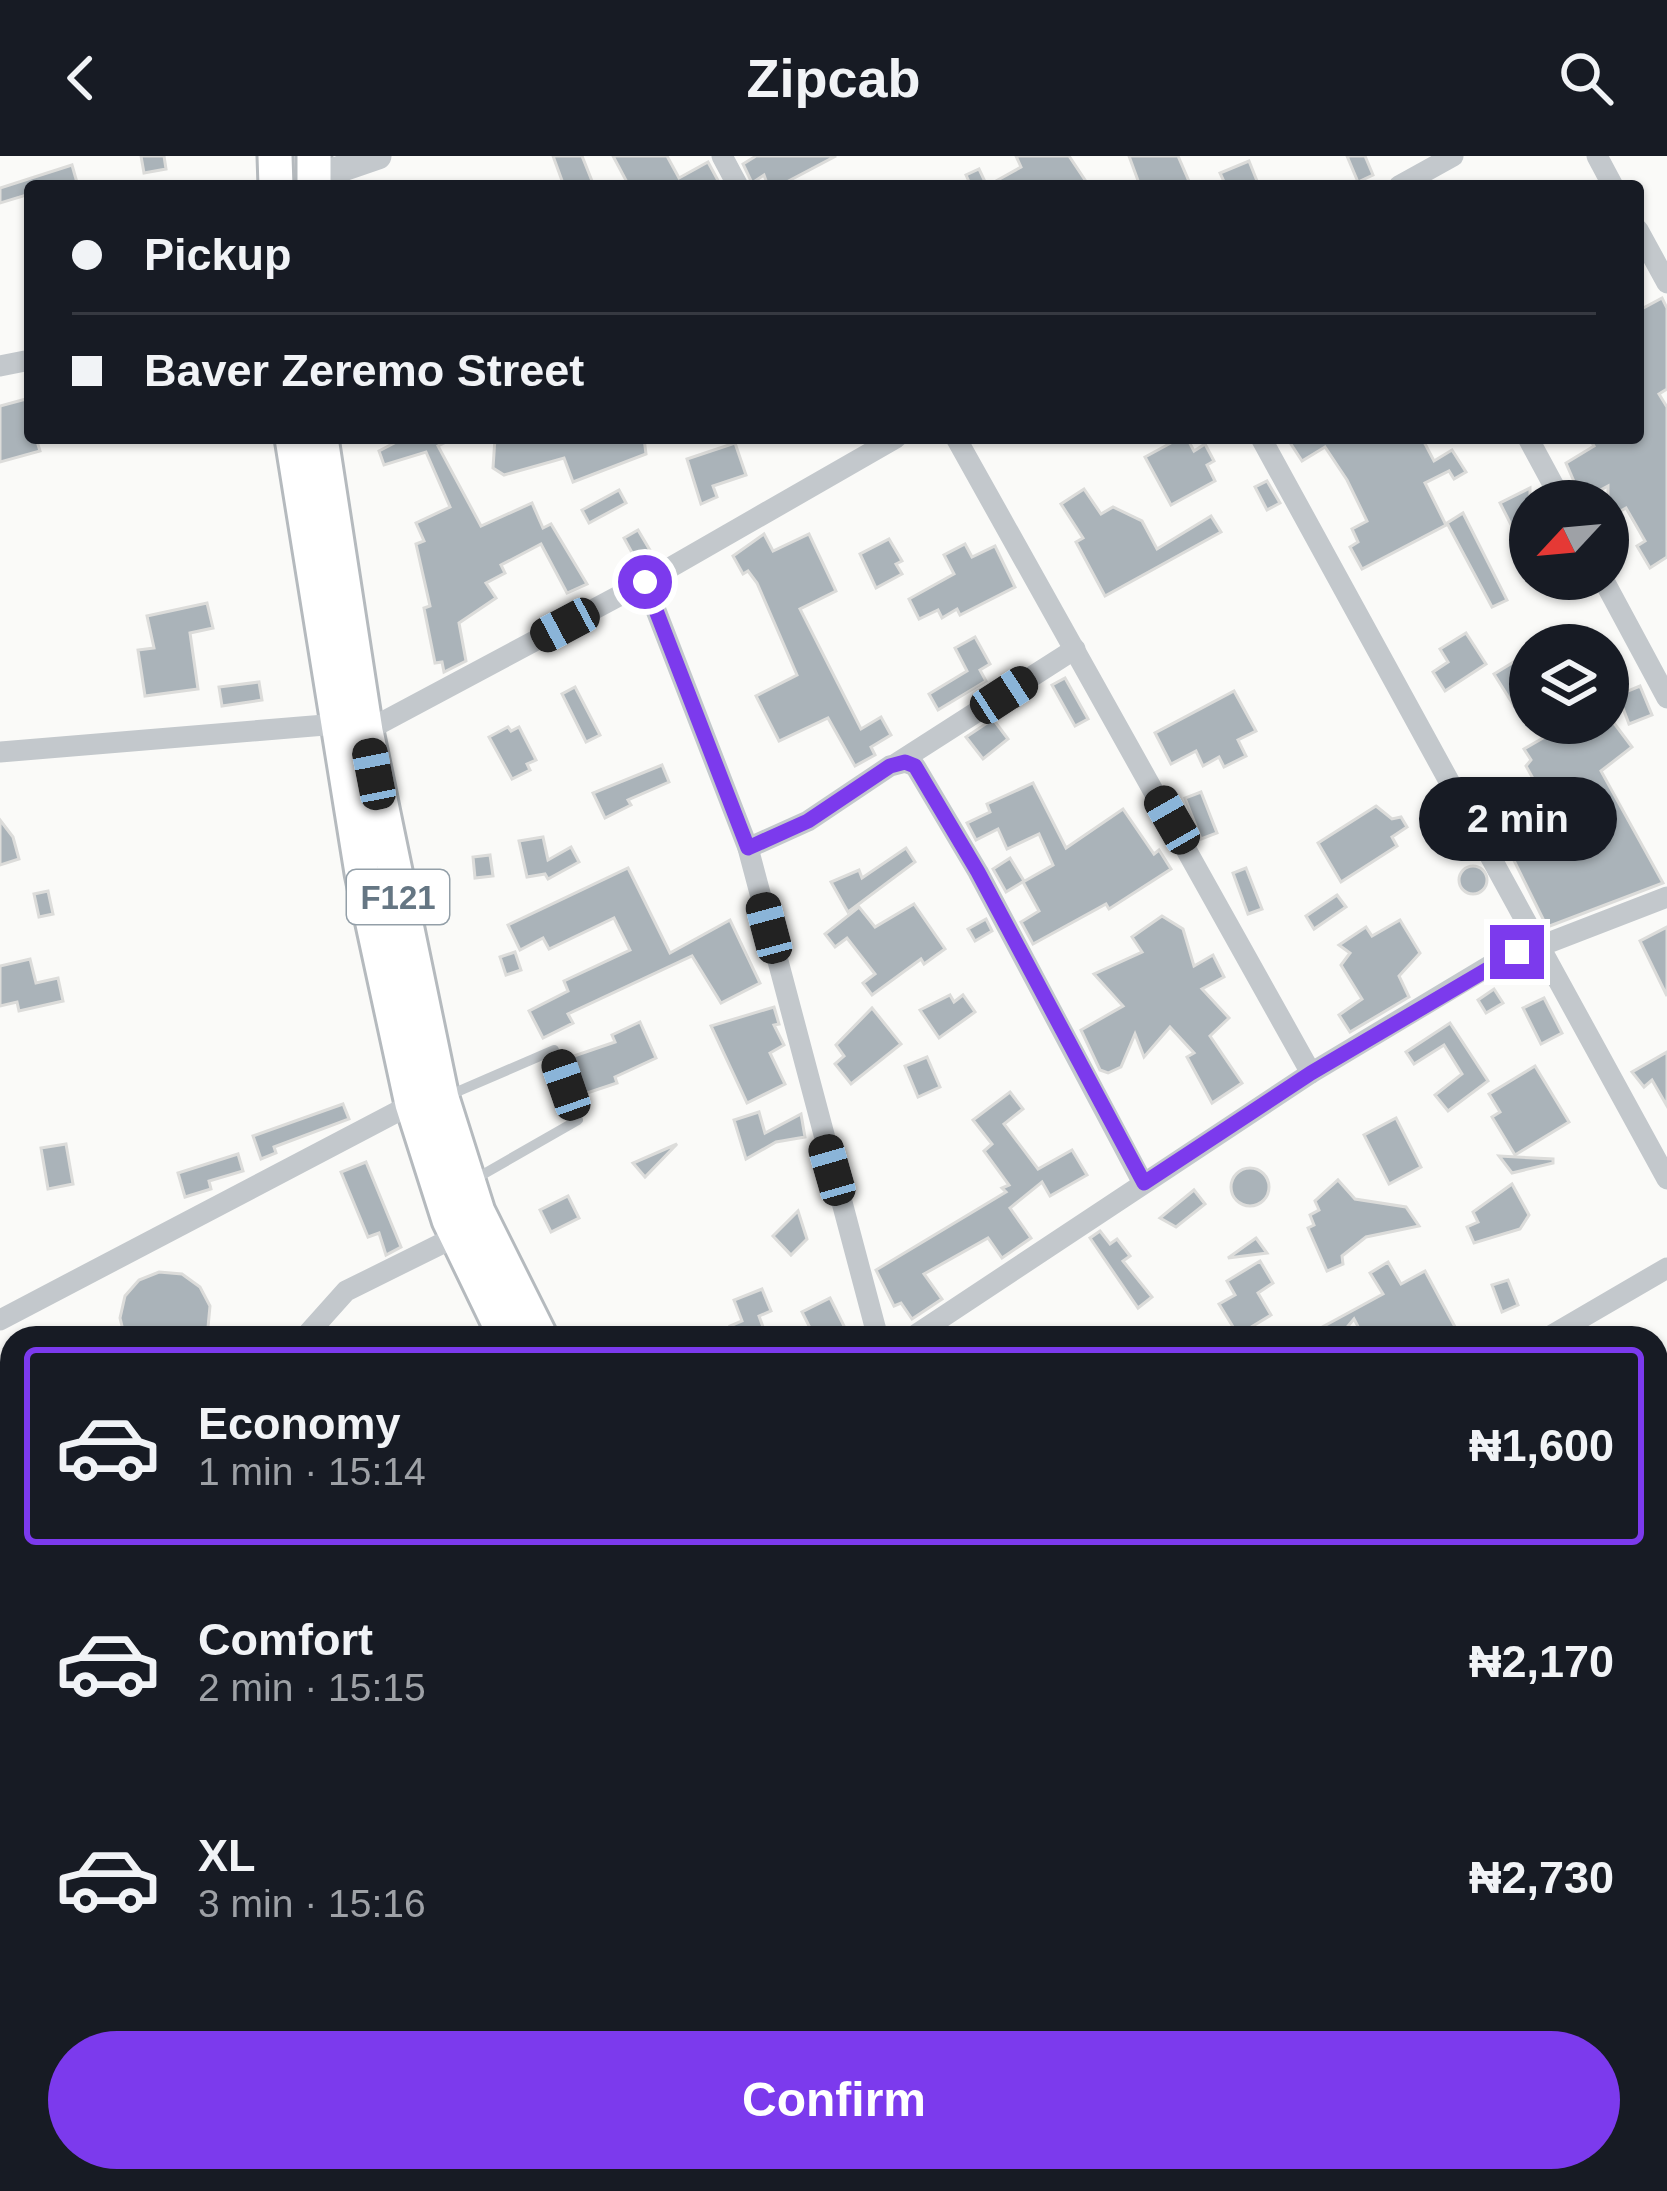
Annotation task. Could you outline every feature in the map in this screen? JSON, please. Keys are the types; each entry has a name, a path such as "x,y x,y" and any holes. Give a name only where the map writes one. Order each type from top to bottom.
{"main road":[{"name":"F121","path":"293,444 427,1101 502,1326"},
{"name":"F121","path":"322,444 351,728"},
{"name":"F121","path":"463,1213 534,1326"}],"street":[{"path":"314,173 378,156"},
{"path":"1410,180 1454,156"},
{"path":"1644,241 1667,284"},
{"path":"0,752 351,728 645,582 886,444"},
{"path":"959,444 1311,1073"},
{"path":"1265,444 1542,942 1667,1179"},
{"path":"1531,444 1551,480"},
{"path":"645,582 748,848 875,1326"},
{"path":"1615,600 1667,698"},
{"path":"748,848 808,821 850,788 897,764 1075,649"},
{"path":"897,764 915,766 934,792 1144,1183"},
{"path":"929,1326 1311,1073 1491,965 1667,897"},
{"path":"0,1320 427,1101"},
{"path":"315,1326 346,1291 463,1213"},
{"path":"1568,1326 1667,1268"}],"lane":[{"path":"427,1101 554,1050 578,1120 463,1213"}],"building":[{"path":"141,156 164,156 166,169 144,173"},
{"path":"553,156 582,156 592,180 562,180"},
{"path":"613,156 667,156 679,178 708,162 718,180 626,180"},
{"path":"756,156 836,156 790,180 766,180 764,175 751,180 743,164"},
{"path":"1016,156 1069,156 1085,180 998,180 1021,167"},
{"path":"1129,156 1178,156 1188,180 1138,180"},
{"path":"1347,156 1365,156 1373,175 1357,180"},
{"path":"1249,161 1257,180 1223,180 1220,173"},
{"path":"72,165 76,180 25,180"},
{"path":"979,169 984,180 968,180 966,175"},
{"path":"24,180 24,196 0,203 0,188"},
{"path":"1662,298 1667,308 1667,389 1659,394 1667,407 1667,557 1650,568 1637,546 1645,541 1629,513 1629,480 1573,480 1566,463 1593,444 1644,444 1644,308"},
{"path":"24,400 24,444 38,444 40,451 0,462 0,406"},
{"path":"392,444 442,444 438,446 481,526 532,503 543,528 551,524 587,584 567,593 541,544 501,565 505,573 486,583 496,598 459,623 466,661 444,672 442,662 435,663 424,608 430,606 416,544 424,541 416,523 450,507 426,452 384,465 379,451"},
{"path":"495,444 645,444 646,454 573,482 564,458 504,475 493,468"},
{"path":"735,444 746,475 713,486 717,497 701,504 687,459"},
{"path":"1169,444 1190,444 1194,451 1205,444 1214,461 1207,465 1215,481 1171,505 1145,457"},
{"path":"1291,444 1425,444 1434,461 1452,450 1466,472 1454,479 1449,471 1425,483 1446,525 1362,569 1350,547 1358,542 1352,529 1367,521 1347,480 1325,447 1302,461"},
{"path":"1267,481 1280,503 1267,510 1255,487"},
{"path":"1084,489 1101,514 1113,507 1142,521 1157,549 1211,516 1221,532 1105,596 1076,542 1083,538 1061,504"},
{"path":"619,490 626,503 589,523 582,510"},
{"path":"1509,498 1509,521 1500,503"},
{"path":"1463,513 1507,600 1492,607 1447,523"},
{"path":"638,530 651,552 636,560 624,538"},
{"path":"764,534 773,551 809,534 836,591 800,609 861,729 881,717 891,735 871,747 875,755 855,766 828,718 779,741 756,696 797,675 757,583 748,571 743,574 733,556"},
{"path":"889,539 902,561 896,564 902,574 876,588 860,554"},
{"path":"965,544 972,557 995,546 1015,587 960,615 957,609 942,618 938,610 919,619 909,599 954,574 944,555"},
{"path":"207,603 213,628 190,633 198,689 145,696 138,650 154,648 147,616"},
{"path":"1466,633 1486,664 1445,691 1433,672 1448,662 1440,649"},
{"path":"975,637 990,664 980,670 986,681 938,710 929,694 967,671 955,648"},
{"path":"1509,665 1509,698 1494,674"},
{"path":"1065,678 1088,719 1075,726 1052,685"},
{"path":"259,682 262,700 222,706 219,687"},
{"path":"1640,686 1652,715 1629,724 1629,690"},
{"path":"575,687 600,735 586,742 562,694"},
{"path":"1234,691 1256,731 1238,740 1246,756 1224,767 1219,757 1203,766 1196,751 1171,764 1155,733"},
{"path":"993,719 1008,739 983,759 966,737"},
{"path":"508,727 511,731 519,727 536,760 527,764 530,770 512,779 489,737"},
{"path":"1629,743 1632,747 1601,771 1663,883 1547,927 1489,810 1536,784 1526,766 1531,760 1524,749 1533,744"},
{"path":"662,765 669,782 628,800 631,805 605,818 593,793"},
{"path":"1033,783 1066,848 1123,809 1154,854 1159,850 1171,869 1109,909 1106,904 1033,944 1021,922 1039,911 1023,882 1053,865 1039,834 1007,849 998,829 976,840 967,823 990,812 987,804"},
{"path":"1201,792 1217,833 1201,839 1185,798"},
{"path":"1376,806 1392,819 1401,817 1407,827 1392,837 1397,846 1341,882 1318,843"},
{"path":"0,820 13,837 19,859 0,865"},
{"path":"543,837 548,860 571,847 579,862 548,879 545,874 527,877 519,841"},
{"path":"906,848 915,862 848,912 831,882 859,870 862,878"},
{"path":"490,855 493,876 475,878 473,857"},
{"path":"1010,858 1024,881 1006,892 993,869"},
{"path":"1473,866 1483,870 1487,880 1483,890 1473,894 1463,890 1459,880 1463,870"},
{"path":"628,868 670,953 730,920 760,983 721,1003 692,956 568,1014 573,1023 543,1038 529,1011 568,991 564,981 630,950 614,918 549,949 543,938 520,950 508,925"},
{"path":"1246,868 1262,909 1248,914 1233,873"},
{"path":"48,891 53,914 39,917 34,894"},
{"path":"1337,895 1346,907 1314,929 1306,916"},
{"path":"914,904 945,949 924,964 921,959 872,995 863,983 875,974 847,938 835,947 825,934 859,907 875,927"},
{"path":"1162,916 1183,929 1194,966 1213,955 1224,977 1202,989 1229,1018 1210,1036 1242,1083 1212,1103 1187,1057 1194,1053 1170,1027 1144,1057 1135,1034 1121,1067 1108,1073 1100,1070 1081,1030 1123,1006 1094,974 1142,952 1132,937"},
{"path":"986,919 992,931 975,941 968,929"},
{"path":"1400,920 1420,953 1399,976 1409,997 1350,1032 1339,1015 1362,999 1341,965 1350,953 1339,945 1366,927 1372,936"},
{"path":"1667,927 1667,996 1640,941"},
{"path":"515,952 521,970 506,975 500,957"},
{"path":"30,959 36,983 58,978 63,1001 19,1011 17,1002 0,1006 0,966"},
{"path":"1494,989 1503,1003 1486,1013 1478,1000"},
{"path":"950,995 954,1002 963,995 975,1012 939,1038 920,1010"},
{"path":"1544,998 1562,1033 1541,1044 1523,1008"},
{"path":"774,1007 779,1024 774,1025 784,1045 770,1053 785,1084 747,1103 711,1026"},
{"path":"872,1008 901,1044 851,1084 835,1064 844,1056 836,1045"},
{"path":"640,1022 656,1058 615,1077 617,1083 584,1094 571,1057 615,1042 612,1035"},
{"path":"1450,1023 1488,1081 1448,1111 1435,1095 1462,1074 1444,1045 1414,1064 1406,1052"},
{"path":"1667,1052 1667,1106 1652,1080 1644,1087 1632,1072"},
{"path":"927,1057 940,1087 918,1097 905,1066"},
{"path":"1535,1066 1569,1122 1515,1155 1492,1117 1500,1112 1489,1094"},
{"path":"1010,1092 1023,1109 1004,1124 1038,1169 1072,1150 1087,1175 1050,1196 1042,1182 1010,1208 1031,1238 1002,1258 988,1238 924,1274 942,1299 912,1319 901,1303 894,1306 876,1270 1006,1192 1002,1188 1009,1185 984,1151 992,1144 973,1120"},
{"path":"343,1104 349,1119 274,1147 276,1153 261,1159 253,1136"},
{"path":"759,1112 765,1133 801,1114 805,1137 776,1142 746,1159 734,1120"},
{"path":"1396,1118 1421,1167 1389,1184 1364,1135"},
{"path":"66,1144 73,1184 48,1189 41,1148"},
{"path":"677,1144 645,1177 633,1163"},
{"path":"238,1154 243,1171 209,1181 211,1189 185,1197 178,1173"},
{"path":"1499,1156 1553,1159 1553,1163 1512,1173"},
{"path":"366,1162 401,1247 386,1255 379,1233 368,1237 341,1172"},
{"path":"1250,1168 1263,1174 1269,1187 1263,1200 1250,1206 1237,1200 1231,1187 1237,1174"},
{"path":"1338,1180 1355,1199 1406,1207 1419,1226 1366,1237 1342,1256 1343,1264 1327,1271 1308,1228 1314,1225 1310,1215 1319,1210 1315,1201"},
{"path":"1512,1184 1529,1215 1520,1229 1474,1243 1467,1227 1478,1222 1473,1212"},
{"path":"1194,1190 1205,1204 1176,1227 1160,1218"},
{"path":"568,1196 579,1218 551,1232 540,1210"},
{"path":"798,1211 807,1239 791,1255 773,1236"},
{"path":"1100,1231 1110,1244 1117,1239 1130,1256 1123,1261 1152,1297 1138,1308 1090,1238"},
{"path":"1256,1238 1267,1253 1228,1258"},
{"path":"1260,1261 1273,1283 1258,1293 1271,1315 1253,1326 1232,1326 1219,1304 1235,1295 1227,1281"},
{"path":"1388,1262 1401,1284 1425,1271 1455,1326 1358,1326 1354,1319 1348,1326 1324,1326 1383,1294 1370,1273"},
{"path":"159,1272 182,1274 200,1287 210,1306 208,1326 122,1326 125,1296 139,1280"},
{"path":"1508,1280 1518,1305 1502,1312 1492,1285"},
{"path":"762,1289 771,1311 759,1316 763,1326 730,1326 742,1321 734,1300"},
{"path":"830,1298 844,1326 809,1326 802,1312"}],"route":[{"path":"645,582 748,848 808,821 850,788 890,766 905,762 915,766 978,872 1144,1183 1311,1073 1517,952"}]}
